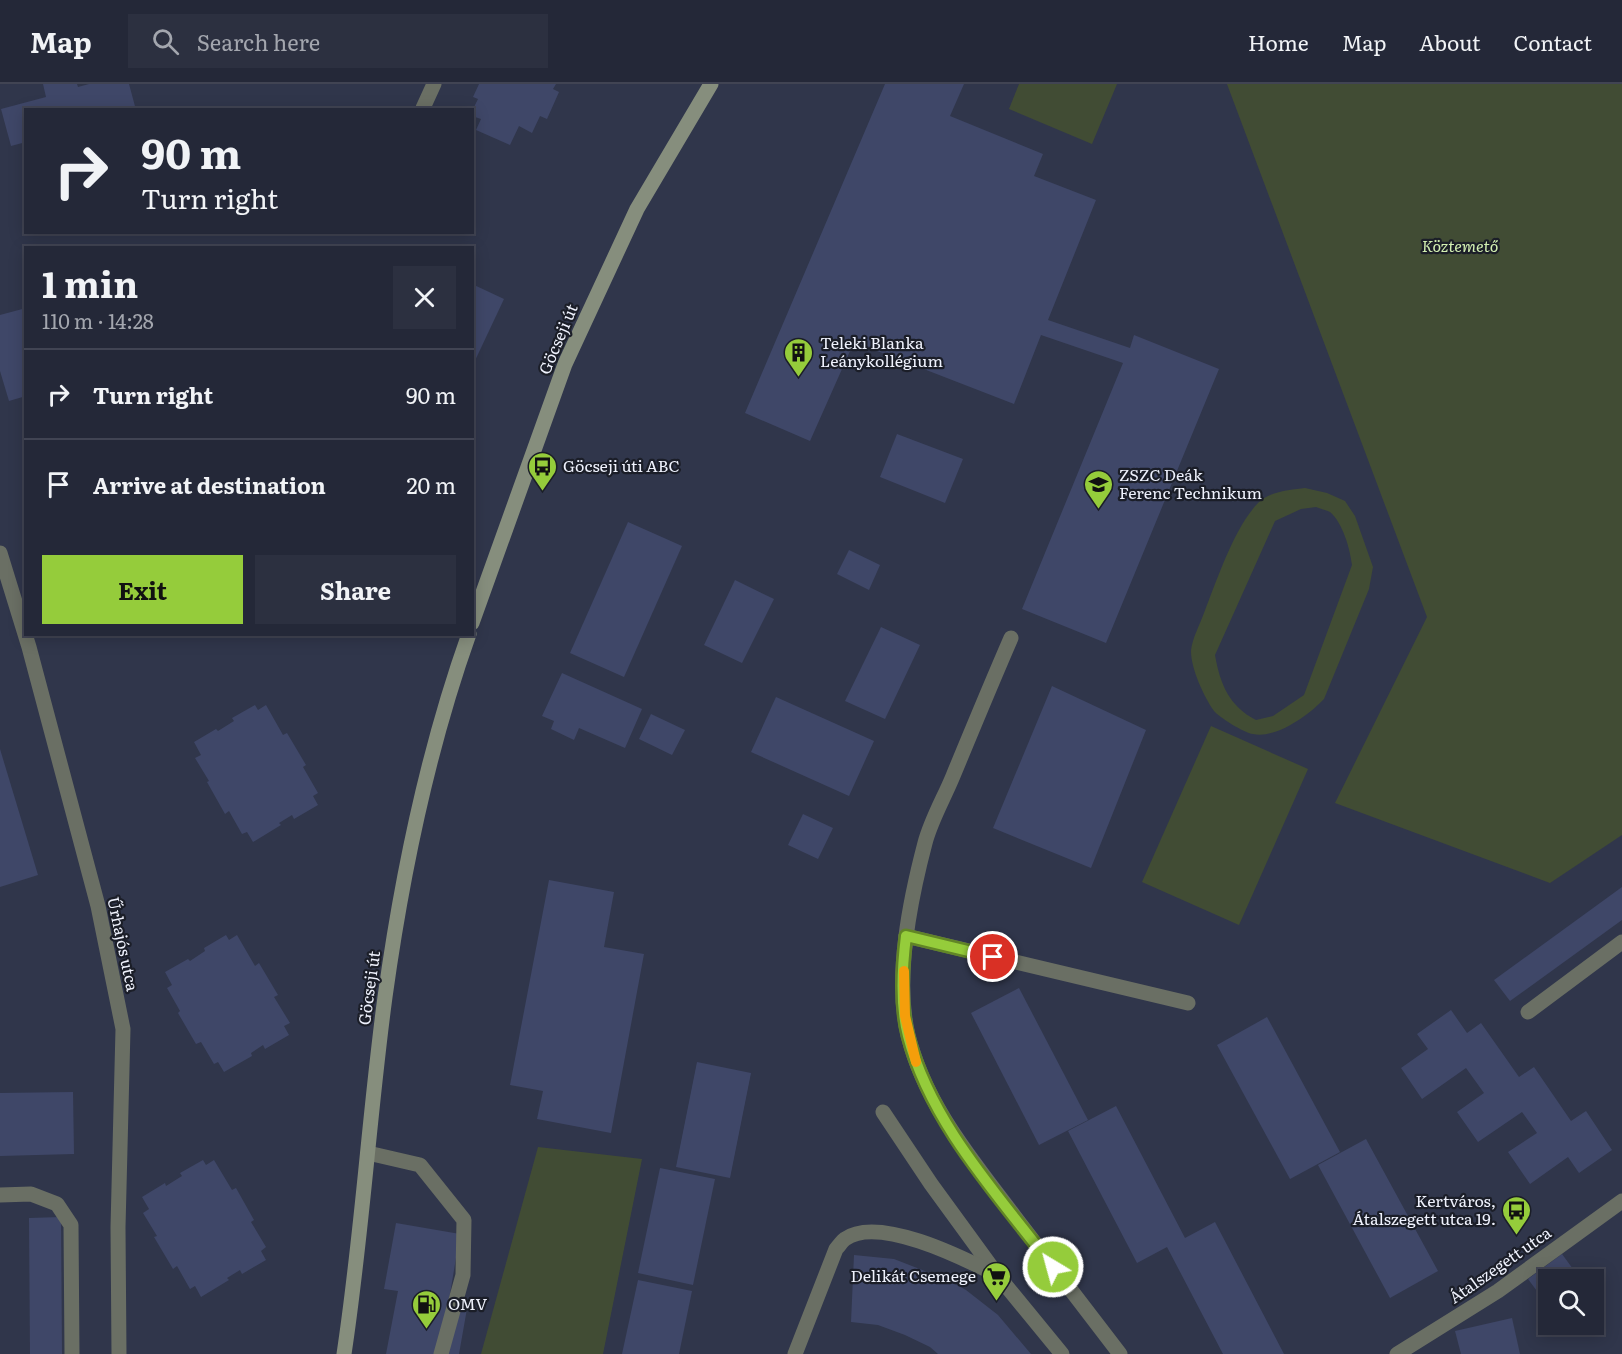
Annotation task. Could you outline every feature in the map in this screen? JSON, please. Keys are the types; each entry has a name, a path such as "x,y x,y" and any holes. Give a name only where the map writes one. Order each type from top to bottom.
{"main road":[{"name":"Göcseji út","path":"474,617 565,364 637,208 711,84"},
{"name":"Göcseji út","path":"344,1354 357,1269 385,998 414,824 442,718 468,636"}],"street":[{"path":"423,108 434,84"},
{"name":"Űrhajós utca","path":"0,553 6,593 24,635"},
{"name":"Űrhajós utca","path":"24,636 98,906 123,1029 118,1227 119,1354"},
{"path":"1011,638 926,841 903,960 905,1016 914,1054 927,1087 948,1125 973,1162 1120,1354"},
{"path":"906,936 1188,1003"},
{"path":"1528,1012 1622,942"},
{"path":"883,1112 931,1184 998,1276 1062,1354"},
{"path":"368,1153 420,1165 464,1220 463,1275 441,1354"},
{"path":"0,1195 31,1194 57,1204 71,1225 72,1354"},
{"name":"Átalszegett utca","path":"1406,1352 1498,1291 1622,1202"},
{"path":"795,1354 836,1249 846,1238 876,1232 915,1239 952,1252 998,1276"}],"green space":[{"path":"1019,84 1117,84 1092,144 1009,109"},
{"name":"Köztemető","path":"1227,84 1622,84 1622,835 1550,883 1335,803 1427,617"},
{"path":"1305,488 1327,493 1345,501 1355,516 1373,567 1369,589 1324,699 1310,712 1282,729 1262,735 1253,734 1232,724 1214,711 1202,691 1196,674 1192,646 1227,555 1249,514 1268,496","holes":["1316,507 1330,512 1339,523 1348,544 1352,565 1304,695 1273,716 1256,720 1232,701 1223,685 1215,655 1275,521 1301,509"]},
{"path":"1211,726 1308,769 1239,925 1142,882"},
{"path":"538,1147 642,1159 603,1354 481,1354"}],"building":[{"path":"43,84 77,84 78,87 89,84 129,84 135,108 24,108 24,143 11,146 1,109 46,97"},
{"path":"479,84 556,84 553,89 559,92 547,119 540,116 532,133 519,126 510,145 476,130 481,119 474,117 474,108 478,99 473,97"},
{"path":"885,84 964,84 950,116 1043,154 1034,176 1096,200 1048,320 1130,348 1134,335 1219,369 1106,643 1022,609 1123,363 1041,335 1014,404 854,342 810,441 745,413"},
{"path":"474,285 504,299 474,363"},
{"path":"24,309 24,397 9,401 0,371 0,315"},
{"path":"897,434 963,459 945,503 880,477"},
{"path":"628,522 682,546 624,677 570,653"},
{"path":"849,550 880,565 869,590 837,574"},
{"path":"735,580 774,599 742,663 704,645"},
{"path":"881,627 920,645 885,719 845,701"},
{"path":"562,673 642,709 625,748 579,728 574,740 551,729 554,721 542,716"},
{"path":"1052,686 1146,730 1091,868 993,828"},
{"path":"776,697 874,741 849,796 751,752"},
{"path":"255,705 258,710 266,705 283,735 287,733 306,765 303,767 318,793 313,796 318,805 294,819 292,815 279,823 281,825 253,842 247,832 242,834 229,811 225,814 195,758 201,755 194,742 216,729 218,731 234,721 232,718"},
{"path":"651,714 685,730 672,755 639,739"},
{"path":"0,749 38,875 0,887"},
{"path":"803,814 833,828 818,859 788,845"},
{"path":"549,880 614,892 604,947 644,954 611,1133 537,1119 543,1091 510,1085"},
{"path":"1622,887 1622,920 1510,1001 1494,980"},
{"path":"226,935 229,940 237,935 255,966 259,963 278,995 274,997 290,1023 284,1026 289,1035 265,1049 263,1045 251,1053 252,1056 224,1072 218,1062 214,1064 201,1042 196,1044 167,988 172,985 165,972 188,959 190,961 205,951 204,948"},
{"path":"1019,988 1088,1120 1039,1145 971,1013"},
{"path":"1451,1010 1467,1033 1481,1023 1519,1077 1534,1067 1571,1121 1586,1111 1612,1150 1579,1173 1568,1157 1530,1184 1508,1152 1537,1133 1522,1112 1478,1142 1457,1112 1484,1093 1466,1068 1422,1099 1401,1068 1428,1049 1417,1034"},
{"path":"1267,1017 1340,1152 1290,1179 1217,1045"},
{"path":"697,1062 751,1073 730,1178 676,1167"},
{"path":"73,1092 74,1154 0,1156 0,1093"},
{"path":"1116,1106 1185,1238 1215,1222 1284,1354 1223,1354 1167,1247 1137,1263 1068,1131"},
{"path":"1366,1139 1438,1271 1390,1298 1318,1165"},
{"path":"203,1160 206,1165 214,1160 232,1190 236,1188 254,1220 251,1222 266,1247 261,1251 266,1260 242,1274 240,1270 227,1278 229,1280 201,1297 195,1286 190,1289 177,1266 173,1269 154,1237 157,1236 143,1213 149,1209 142,1197 165,1183 166,1186 182,1176 180,1173"},
{"path":"660,1168 715,1179 693,1285 638,1273"},
{"path":"61,1217 62,1354 30,1354 29,1218"},
{"path":"396,1223 460,1234 449,1300 468,1303 459,1354 386,1354 398,1291 384,1289"},
{"path":"1562,1254 1573,1269 1542,1269"},
{"path":"854,1255 894,1259 948,1280 966,1290 998,1315 1031,1354 938,1354 930,1347 878,1325 851,1322"},
{"path":"1538,1272 1538,1292 1528,1279"},
{"path":"638,1280 692,1291 679,1354 622,1354"},
{"path":"1512,1318 1520,1354 1461,1354 1455,1331"}],"slow traffic":[{"path":"904,971 905,1016 916,1062"}],"place":[{"name":"Teleki Blanka Leánykollégium","path":"799,378"},
{"name":"Göcseji úti ABC","path":"542,492"},
{"name":"ZSZC Deák Ferenc Technikum","path":"1098,510"},
{"name":"Kertváros, Átalszegett utca 19.","path":"1517,1236"},
{"name":"Delikát Csemege","path":"997,1302"},
{"name":"OMV","path":"427,1330"}],"route":[{"path":"993,957 906,936 903,960 908,1034 927,1087 948,1125 973,1162 1053,1267"}]}
